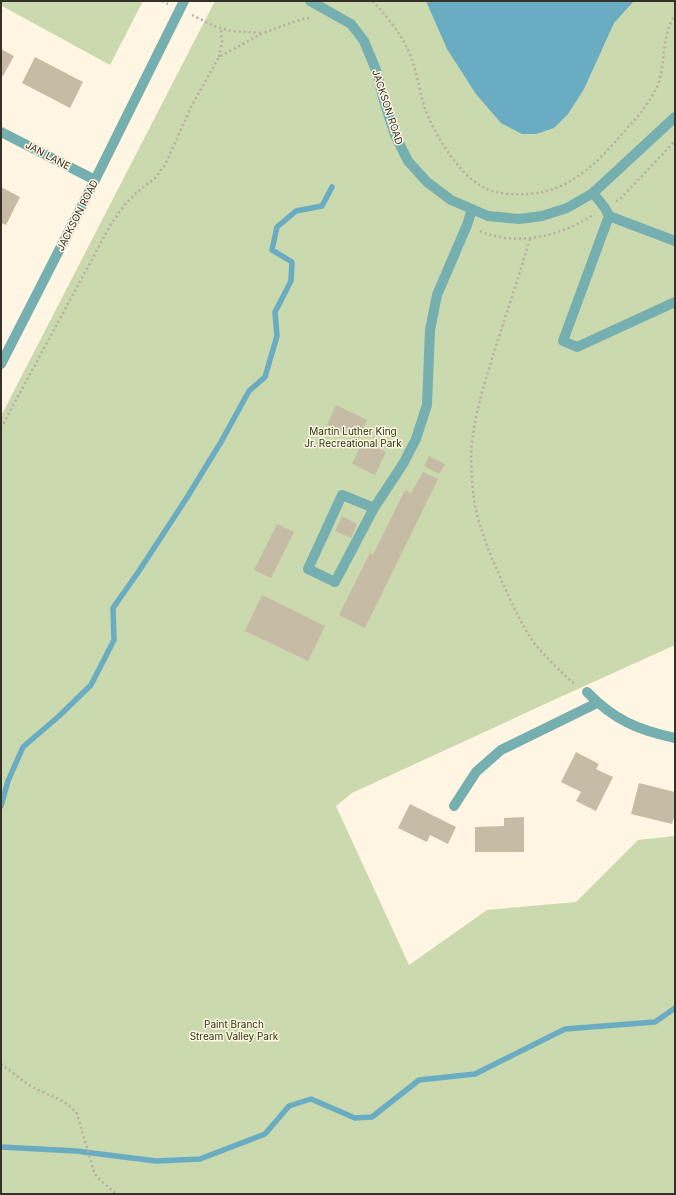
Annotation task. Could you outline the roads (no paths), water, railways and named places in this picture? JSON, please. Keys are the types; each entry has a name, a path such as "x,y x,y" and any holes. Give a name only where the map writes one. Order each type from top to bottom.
{"street":[{"name":"JACKSON ROAD","path":"310,1 351,24 364,42 376,70 395,135 408,161 427,182 451,200 488,216 519,219 542,216 567,208 593,193 675,117"},
{"name":"JACKSON ROAD","path":"1,364 182,5"},
{"name":"JAN LANE","path":"1,132 95,180"},
{"path":"593,193 607,212 675,241"},
{"path":"374,508 342,495 308,569 335,582 374,508 403,464 416,439 427,405 430,330 437,295 467,225 472,209"},
{"path":"607,212 563,342 577,347 675,302"},
{"path":"587,692 613,715 630,724 650,732 675,738"},
{"path":"454,806 476,772 501,750 598,703"}],"water":[{"path":"426,1 634,1 614,23 584,89 568,114 554,128 536,134 522,134 501,123 476,94 447,49"}],"waterway":[{"path":"1,806 8,781 23,747 58,717 91,685 114,640 113,608 186,499 221,442 249,391 265,377 277,336 275,312 291,281 292,262 272,250 277,227 296,211 322,206 332,187"},
{"path":"1,1147 76,1151 156,1161 200,1159 265,1134 289,1106 311,1099 355,1118 372,1117 419,1080 475,1074 565,1029 655,1022 675,1008"}],"park label":[{"name":"Martin Luther King Jr. Recreational Park","path":"353,436"},
{"name":"Paint Branch Stream Valley Park","path":"234,1030"}]}
